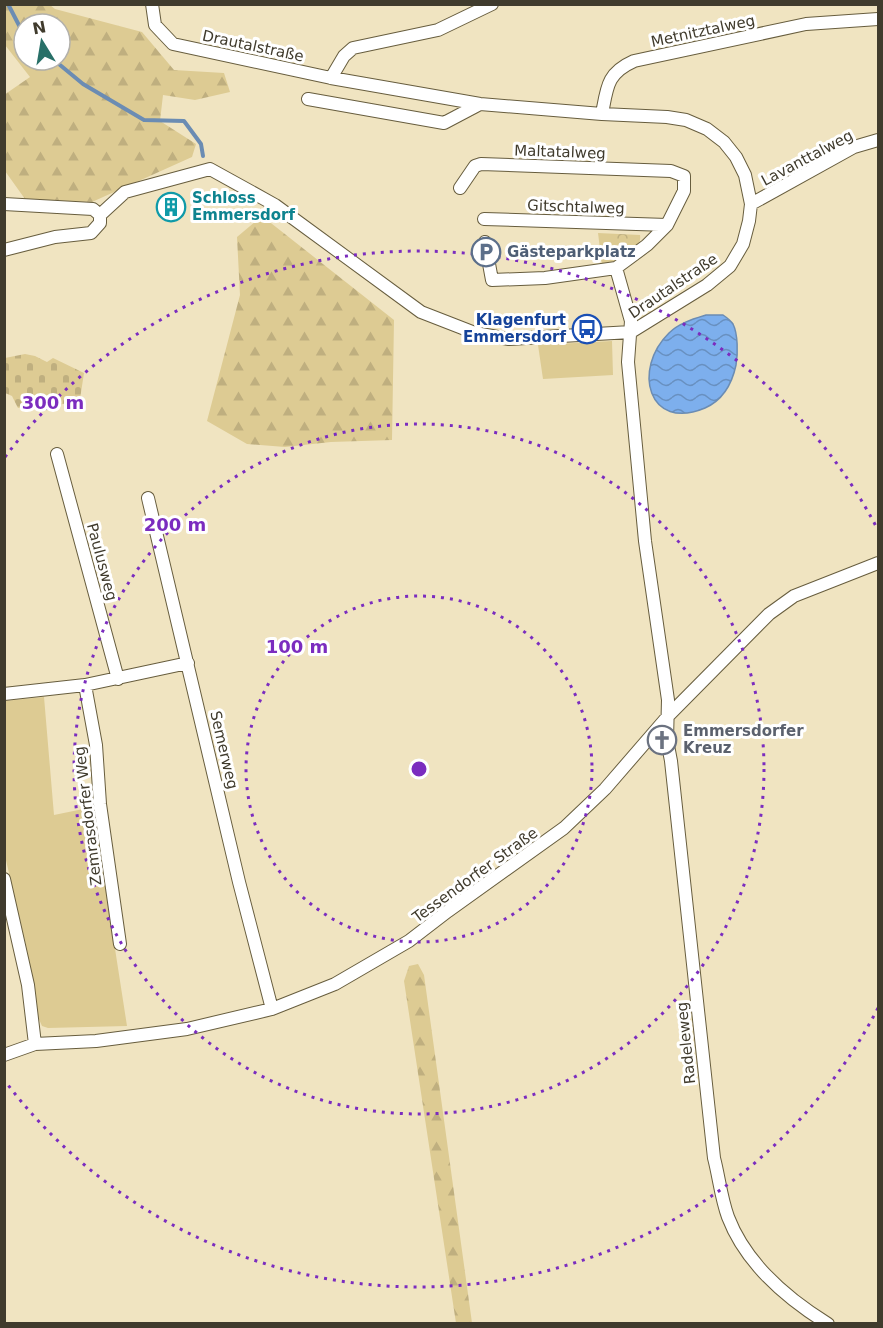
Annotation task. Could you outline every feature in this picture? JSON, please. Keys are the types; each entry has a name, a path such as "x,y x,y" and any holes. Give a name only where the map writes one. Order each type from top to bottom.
{"street":[{"path":"330,78 344,56 353,48 438,30 492,4"},
{"name":"Drautalstraße","path":"149,6 155,25 173,44 330,78 480,104 686,120 707,129 736,157 745,175 751,204 743,244 730,266 707,285 631,332 628,362 643,519 669,716"},
{"name":"Metnitztalweg","path":"602,114 613,74 634,61 807,24 879,19"},
{"path":"308,99 444,123 480,104"},
{"name":"Lavanttalweg","path":"751,204 855,147 879,140"},
{"name":"Maltatalweg","path":"460,188 475,166 481,164 671,171 684,176 684,191 667,225"},
{"path":"4,249 55,237 91,233 100,223 100,215 125,192 210,169 274,205 421,312 483,335 509,339 631,332 631,321 616,268"},
{"path":"4,204 87,207 100,215"},
{"name":"Gitschtalweg","path":"484,219 667,225"},
{"path":"485,242 492,280 545,278 616,268 647,246 667,225"},
{"name":"Paulusweg","path":"57,454 118,679"},
{"name":"Semerweg","path":"148,498 189,663 239,882 272,1009"},
{"name":"Tessendorfer Straße","path":"4,1054 35,1044 96,1041 187,1029 272,1009 335,984 410,941 564,828 604,789 669,716 750,632 784,603 809,589 879,563"},
{"path":"4,694 85,685 189,663"},
{"name":"Zemrasdorfer Weg","path":"85,685 96,745 100,804 120,944"},
{"name":"Radeleweg","path":"669,716 667,740 714,1158 728,1216 741,1244 759,1269 784,1293 828,1323"},
{"path":"4,879 28,985 35,1044"}],"green space":[{"path":"5,4 50,5 66,12 12,12 12,54 5,45"},
{"path":"72,13 142,32 174,70 224,73 230,92 195,100 163,95 160,121 196,144 192,157 92,202 25,199 5,171 4,95 30,77 26,72 72,72"},
{"path":"262,216 394,320 392,440 331,442 285,447 247,444 207,421 240,295 237,237"},
{"path":"598,233 640,235 640,241 627,255 602,265"},
{"path":"612,341 613,375 543,379 538,345"},
{"path":"25,354 47,362 53,358 84,373 80,399 56,406 47,404 18,408 12,396 5,393 5,358"},
{"path":"44,697 54,815 93,807 127,1026 48,1028 42,1026 38,1017 27,950 5,856 4,701"},
{"path":"418,964 424,975 472,1323 456,1323 404,981 409,966"}],"water":[{"path":"706,315 723,315 733,324 737,350 732,379 722,396 711,405 686,413 670,411 659,404 652,393 649,379 651,363 669,333 686,322"}],"waterway":[{"path":"8,4 12,12"},
{"path":"68,72 83,84 144,120 184,121 201,144 203,156"}],"place":[{"name":"Schloss Emmersdorf","path":"171,207"},
{"name":"Gästeparkplatz","path":"486,252"},
{"name":"Klagenfurt Emmersdorf","path":"587,329"},
{"name":"Emmersdorfer Kreuz","path":"662,740"}]}
